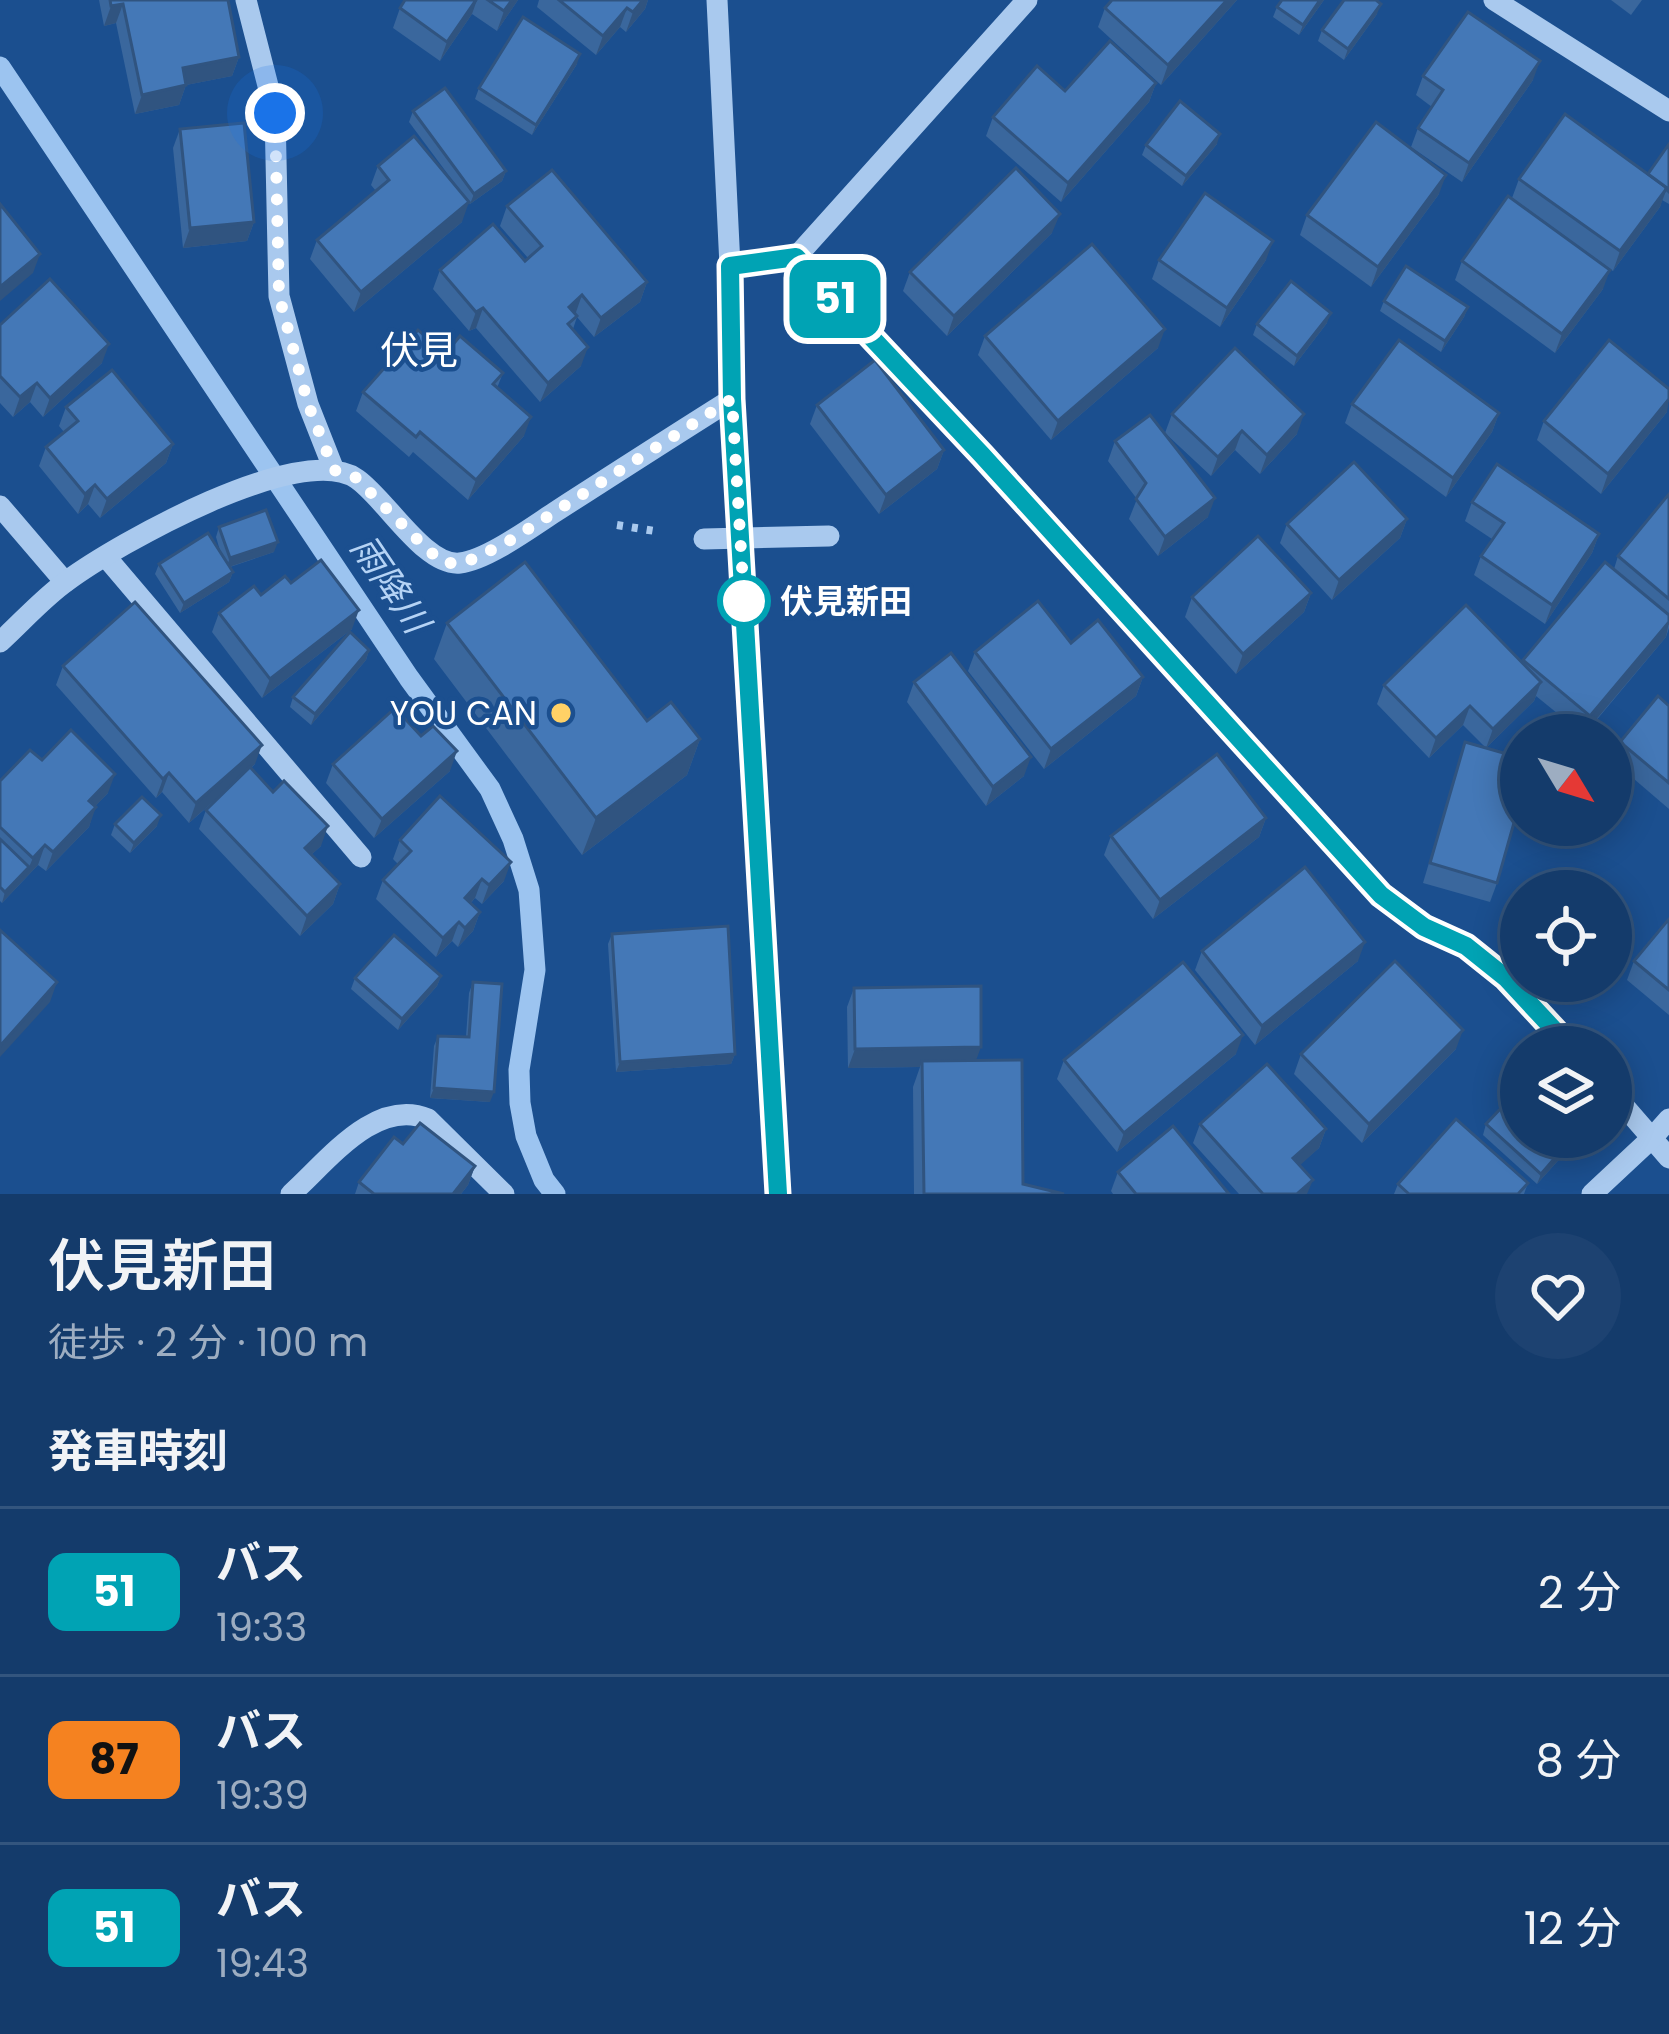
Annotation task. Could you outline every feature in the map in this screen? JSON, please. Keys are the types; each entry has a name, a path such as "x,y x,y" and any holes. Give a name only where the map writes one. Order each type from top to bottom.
{"street":[{"path":"246,0 275,113 279,296 308,404 334,470"},
{"path":"717,0 732,399 778,1194"},
{"path":"730,266 796,257 1027,0"},
{"path":"1495,0 1669,111"},
{"path":"796,257 1381,895 1424,927 1466,946 1506,978 1551,1026"},
{"path":"0,643 65,582 106,556 191,509 293,472 334,470 355,477 444,563 464,563 506,543 732,399"},
{"path":"0,506 65,582"},
{"path":"704,539 829,536"},
{"path":"106,556 361,857"},
{"path":"291,1194 359,1131 390,1115 412,1112 428,1119 504,1194"},
{"path":"1632,1114 1669,1158"},
{"path":"1592,1194 1669,1119"}],"path":[{"path":"614,524 704,539"}],"building":[{"path":"110,0 228,0 239,57 183,68 186,85 142,95 123,4 111,6"},
{"path":"405,0 476,0 447,42 400,8"},
{"path":"488,0 512,0 504,11"},
{"path":"559,0 643,0 633,12 627,8 603,36"},
{"path":"1112,0 1227,0 1168,65 1105,8"},
{"path":"1282,0 1320,0 1303,25 1277,7"},
{"path":"1344,0 1381,4 1348,49 1322,30"},
{"path":"1468,12 1540,61 1469,163 1418,128 1443,90 1423,76"},
{"path":"523,17 580,54 536,125 479,88"},
{"path":"1110,41 1156,83 1068,183 993,117 1037,66 1065,91"},
{"path":"445,88 506,171 474,194 413,111"},
{"path":"1180,101 1220,134 1186,176 1146,145"},
{"path":"1565,114 1667,188 1620,251 1519,179"},
{"path":"1376,122 1446,175 1378,267 1307,215"},
{"path":"244,123 254,222 190,228 180,129"},
{"path":"414,136 469,202 361,292 317,240 389,180 378,166"},
{"path":"1669,144 1669,192 1648,174"},
{"path":"1016,168 1060,214 954,316 910,272"},
{"path":"552,170 647,282 601,318 582,295 569,307 577,316 568,324 588,347 548,383 483,308 476,312 440,270 493,224 525,261 542,246 507,206"},
{"path":"1205,193 1273,241 1227,308 1159,260"},
{"path":"1508,196 1610,270 1562,334 1462,261"},
{"path":"0,204 40,254 0,287"},
{"path":"1092,244 1165,329 1058,421 985,336"},
{"path":"1406,266 1468,307 1445,341 1384,301"},
{"path":"50,279 109,344 50,398 37,383 20,397 0,376 0,325"},
{"path":"1291,281 1331,313 1297,356 1257,324"},
{"path":"418,330 445,354 460,336 503,373 493,384 531,417 476,480 363,392"},
{"path":"1399,340 1499,413 1453,478 1352,404"},
{"path":"1609,340 1669,389 1669,399 1608,474 1544,421"},
{"path":"1235,348 1304,414 1267,455 1242,431 1218,457 1172,414"},
{"path":"875,360 944,450 886,495 817,405"},
{"path":"112,370 173,444 107,499 95,485 85,494 46,447 78,421 66,407"},
{"path":"1150,415 1215,498 1165,537 1136,499 1146,483 1115,441"},
{"path":"1354,462 1407,519 1339,580 1287,524"},
{"path":"1497,464 1599,534 1552,605 1481,556 1504,523 1472,502"},
{"path":"1669,494 1669,599 1618,556"},
{"path":"266,510 278,542 230,558 219,527"},
{"path":"208,533 233,572 184,603 159,564"},
{"path":"1258,536 1311,593 1243,654 1192,597"},
{"path":"321,560 359,610 270,679 219,613 254,586 261,595 285,576 291,583"},
{"path":"525,562 647,721 671,702 700,739 596,818 447,623"},
{"path":"1605,562 1669,615 1669,622 1592,714 1523,660"},
{"path":"1038,601 1071,643 1098,620 1143,677 1051,749 975,652"},
{"path":"135,602 262,745 196,803 169,773 163,779 63,666"},
{"path":"1466,605 1541,682 1508,714 1500,714 1493,729 1470,706 1436,738 1384,685"},
{"path":"350,632 369,650 315,714 293,697"},
{"path":"951,653 1031,757 993,787 914,682"},
{"path":"1658,696 1669,706 1669,783 1632,752 1632,727"},
{"path":"395,708 421,736 433,726 457,751 382,819 333,764"},
{"path":"71,730 115,774 89,801 96,807 53,852 45,845 33,858 0,827 0,781 30,750 42,760"},
{"path":"1465,742 1500,752 1500,846 1507,846 1497,883 1430,863"},
{"path":"1217,754 1266,818 1160,900 1111,836"},
{"path":"250,767 273,792 284,781 328,826 305,848 340,884 307,916 206,810"},
{"path":"440,796 511,862 489,885 482,879 465,898 480,912 465,928 459,922 443,938 383,880 411,851 400,840"},
{"path":"142,797 161,815 134,843 115,824"},
{"path":"0,839 29,867 5,892 0,887"},
{"path":"1305,867 1365,942 1262,1026 1202,951"},
{"path":"1669,919 1669,990 1634,961"},
{"path":"728,926 735,1054 620,1062 612,934"},
{"path":"0,930 57,982 0,1046"},
{"path":"394,935 441,976 402,1019 355,978"},
{"path":"1395,961 1463,1030 1369,1124 1301,1054"},
{"path":"1183,962 1243,1035 1124,1133 1064,1060"},
{"path":"473,982 502,984 494,1092 434,1088 438,1036 469,1037"},
{"path":"981,986 981,1047 855,1049 854,988"},
{"path":"1022,1060 1023,1184 1064,1194 924,1194 922,1061"},
{"path":"1267,1064 1326,1129 1293,1158 1313,1180 1297,1194 1263,1194 1200,1124"},
{"path":"1500,1109 1500,1137 1486,1124"},
{"path":"1456,1119 1528,1183 1518,1194 1409,1194 1398,1184"},
{"path":"420,1123 475,1166 453,1194 374,1194 359,1182 394,1137 403,1144"},
{"path":"1173,1126 1229,1194 1136,1194 1118,1172"},
{"path":"1523,1158 1555,1158 1541,1174"}],"waterway":[{"name":"雨降川","path":"0,67 409,678 490,789 529,890 535,970 519,1070 520,1103 526,1136 555,1194"}],"bus line":[{"name":"51","path":"778,1194 732,399 730,266 796,257 1381,895 1424,927 1466,946 1506,978 1551,1026"}],"place":[{"name":"伏見新田","path":"744,601"},
{"name":"YOU CAN","path":"561,713"}],"district":[{"name":"伏見","path":"419,350"}],"route":[{"path":"275,113 279,296 308,404 334,470 355,477 444,563 464,563 506,543 732,399 744,601"}]}
